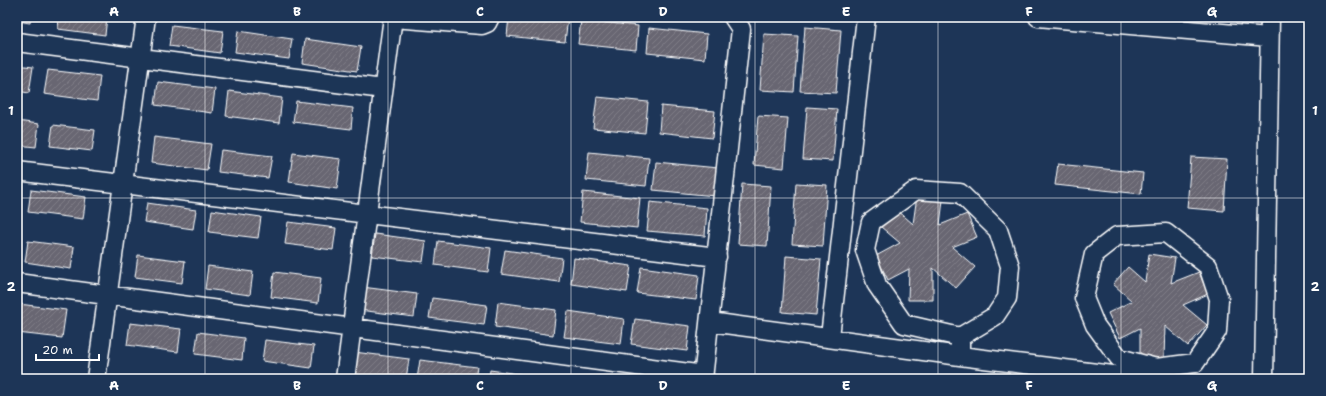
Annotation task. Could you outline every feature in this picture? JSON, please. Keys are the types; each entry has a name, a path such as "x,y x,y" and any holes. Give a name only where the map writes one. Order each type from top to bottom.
{"street":[{"path":"96,379 146,17"},
{"path":"345,379 393,17 482,25 487,24 490,17"},
{"path":"17,283 704,377 741,29 733,17"},
{"path":"830,337 866,17"},
{"path":"1038,17 1269,37"},
{"path":"1264,379 1270,17"},
{"path":"17,42 383,89"},
{"path":"17,171 717,257"},
{"path":"916,190 960,192 998,230 1010,266 1007,298 995,316 960,337 904,324 877,285 865,250 871,222 916,190"},
{"path":"710,322 830,337 960,356 1152,375 1195,363 1217,331 1219,299 1208,266 1166,232 1116,236 1094,254 1084,298 1095,325 1119,358 1152,375"},
{"path":"960,337 960,356"}],"building":[{"path":"17,17 31,17 30,23 17,21"},
{"path":"59,17 107,17 105,35 58,29"},
{"path":"509,17 568,17 565,42 507,36"},
{"path":"581,20 638,26 636,50 578,44"},
{"path":"172,25 223,31 220,53 169,46"},
{"path":"805,27 841,30 836,93 800,91"},
{"path":"649,28 707,34 705,59 647,53"},
{"path":"238,31 292,39 289,59 235,52"},
{"path":"764,34 798,36 794,92 760,90"},
{"path":"305,39 361,47 357,71 302,63"},
{"path":"17,65 33,67 29,93 17,91"},
{"path":"48,70 100,76 97,101 44,94"},
{"path":"158,82 215,89 212,113 155,105"},
{"path":"229,91 282,98 279,123 226,116"},
{"path":"597,97 648,102 645,133 593,128"},
{"path":"296,101 353,108 351,129 293,122"},
{"path":"661,106 715,111 712,138 659,132"},
{"path":"807,107 837,109 833,161 803,159"},
{"path":"758,116 788,118 784,168 754,165"},
{"path":"17,121 39,124 36,147 17,145"},
{"path":"53,125 95,130 92,151 50,146"},
{"path":"154,137 211,144 207,170 151,163"},
{"path":"221,150 272,156 268,178 218,172"},
{"path":"589,152 649,158 646,186 586,180"},
{"path":"293,153 341,159 337,189 289,182"},
{"path":"1191,157 1227,159 1224,211 1187,208"},
{"path":"656,162 718,168 715,196 653,190"},
{"path":"1058,164 1143,173 1141,194 1055,185"},
{"path":"796,183 827,185 823,246 792,244"},
{"path":"742,184 771,186 767,246 738,244"},
{"path":"31,190 86,197 83,219 28,212"},
{"path":"583,192 640,198 637,228 580,222"},
{"path":"917,196 943,200 940,225 967,214 977,237 952,247 975,267 956,288 933,268 933,300 908,300 909,269 888,280 876,256 900,243 881,227 896,209 913,224"},
{"path":"650,202 707,208 705,236 647,231"},
{"path":"147,203 196,210 193,229 144,222"},
{"path":"212,210 261,217 258,238 209,232"},
{"path":"288,222 336,228 333,250 285,244"},
{"path":"375,234 426,241 423,262 372,256"},
{"path":"28,241 74,247 71,269 25,262"},
{"path":"438,241 491,248 488,272 435,265"},
{"path":"505,250 562,258 559,282 501,274"},
{"path":"1149,254 1175,258 1171,283 1199,272 1208,294 1183,305 1207,325 1188,346 1165,326 1164,358 1140,358 1140,328 1120,338 1108,313 1132,301 1113,284 1128,267 1145,282"},
{"path":"138,255 185,261 182,283 135,277"},
{"path":"786,256 821,259 816,315 782,312"},
{"path":"574,258 631,266 627,292 571,284"},
{"path":"208,266 253,272 250,295 205,289"},
{"path":"641,267 699,275 696,300 637,293"},
{"path":"274,272 321,278 318,303 271,297"},
{"path":"362,287 417,294 414,317 359,310"},
{"path":"432,298 487,305 484,325 429,318"},
{"path":"498,302 556,310 553,335 495,327"},
{"path":"19,304 66,310 62,338 17,333"},
{"path":"568,311 624,319 621,344 564,337"},
{"path":"635,319 690,326 687,351 631,344"},
{"path":"130,323 181,329 178,352 127,345"},
{"path":"198,332 244,338 242,360 195,354"},
{"path":"265,340 314,346 311,368 262,361"},
{"path":"354,352 409,359 406,379 375,379 351,376"},
{"path":"420,360 477,367 475,379 417,379"},
{"path":"490,370 546,378 546,379 489,379"}]}
